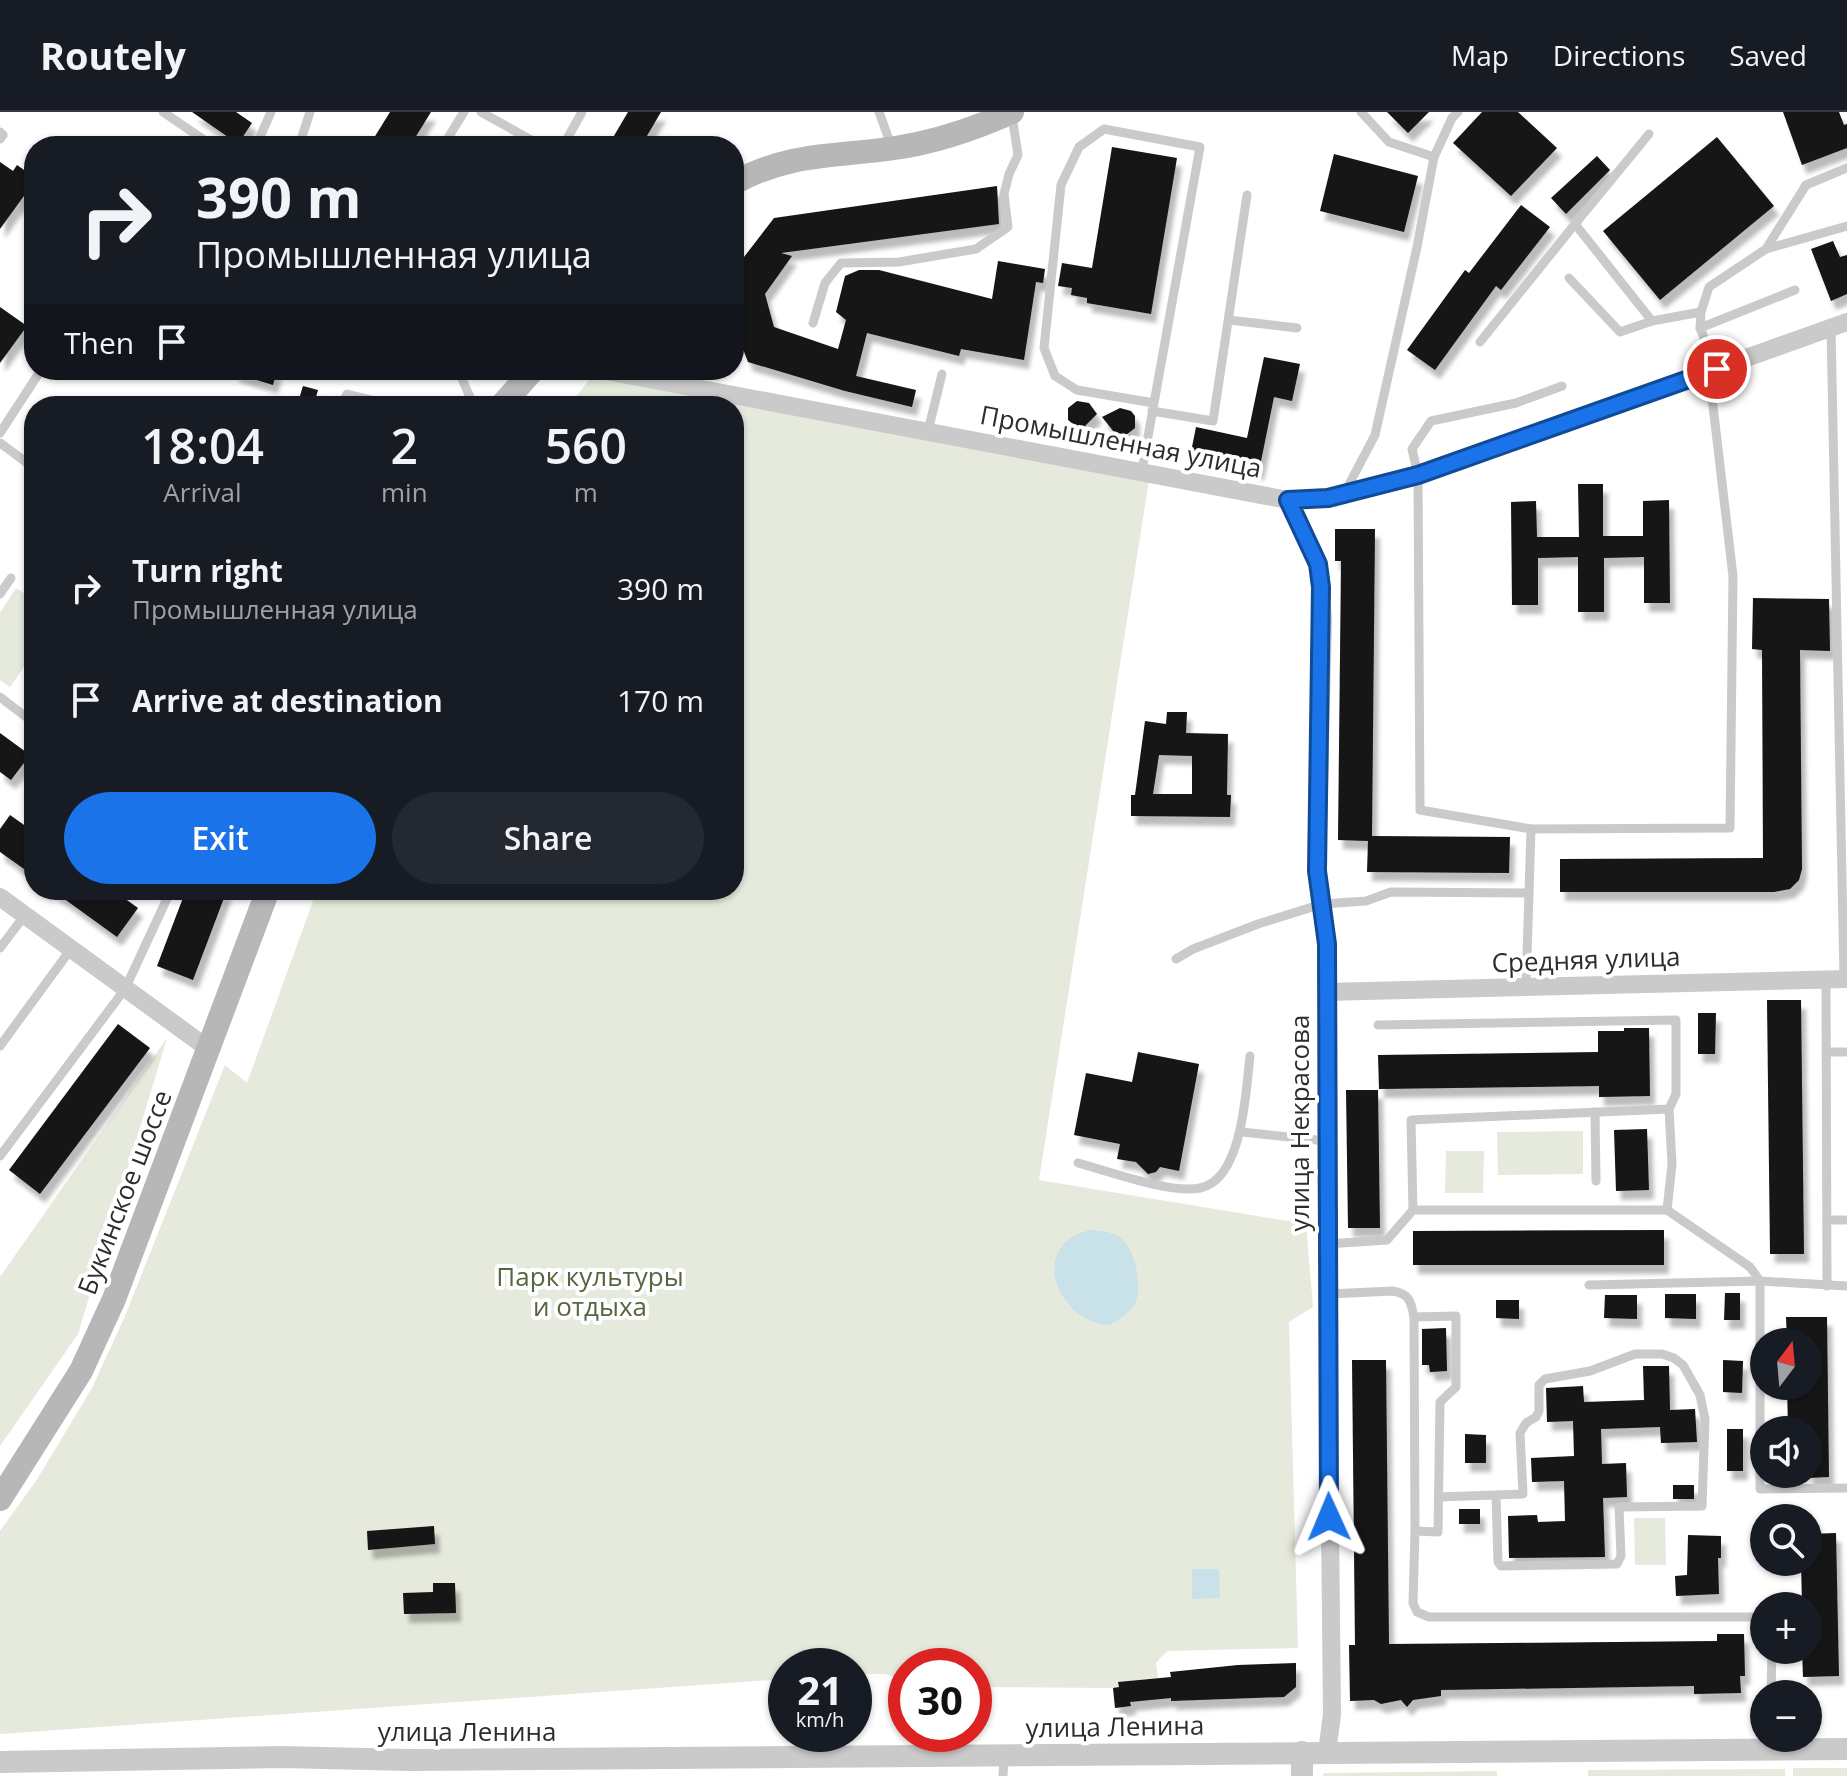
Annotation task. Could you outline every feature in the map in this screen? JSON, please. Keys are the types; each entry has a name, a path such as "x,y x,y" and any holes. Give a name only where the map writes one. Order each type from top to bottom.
{"main road":[{"path":"744,178 775,164 812,156 892,149 934,141 1011,112"},
{"path":"510,396 524,380"},
{"name":"Букинское шоссе","path":"0,1499 81,1371 114,1299 264,900"}],"street":[{"name":"Промышленная улица","path":"744,397 1288,500 1328,498 1418,475 1839,325"},
{"name":"Промышленная улица","path":"655,380 740,396"},
{"name":"улица Некрасова","path":"1288,500 1318,564 1321,587 1317,871 1327,944 1332,1714 1327,1753"},
{"path":"0,897 210,1050"},
{"name":"Средняя улица","path":"1326,992 1839,979"},
{"name":"улица Ленина","path":"0,1762 281,1757 409,1768 1004,1766 1302,1752 1750,1744"},
{"name":"улица Ленина","path":"1822,1747 1847,1749"},
{"path":"1302,1752 1302,1776"}],"lane":[{"path":"163,112 198,136"},
{"path":"260,136 271,112"},
{"path":"302,136 310,112"},
{"path":"449,136 464,112"},
{"path":"481,112 524,136"},
{"path":"569,136 582,112"},
{"path":"879,112 892,149"},
{"path":"813,323 825,283 841,263 899,262 976,249 1008,227 1004,194 1018,155 1011,112"},
{"path":"1361,112 1389,142 1434,157"},
{"path":"1344,494 1375,435 1434,157 1452,118 1458,112"},
{"path":"1142,470 1153,407 1200,147 1104,129 1079,147 1061,185 1044,348 1055,376 1077,390 1153,407 1213,421 1247,195"},
{"path":"0,132 3,135 0,139"},
{"path":"1480,342 1649,134"},
{"path":"1766,249 1806,185 1847,168"},
{"path":"1575,224 1652,321"},
{"path":"1562,386 1516,403 1431,421 1412,449 1418,475 1420,810 1531,829 1730,828 1733,576 1713,370 1700,328 1701,312 1709,287 1766,249 1847,226"},
{"path":"1569,278 1620,332 1652,321 1701,312"},
{"path":"1700,328 1795,290"},
{"path":"1229,320 1297,328"},
{"path":"1827,1286 1827,1052 1839,979 1843,699 1839,325"},
{"path":"928,431 942,374"},
{"path":"0,433 24,396"},
{"path":"0,443 24,461"},
{"path":"0,594 11,578"},
{"path":"0,697 24,715"},
{"path":"1526,987 1531,829"},
{"path":"1176,959 1193,949 1258,924 1322,904 1366,901 1391,892 1529,893"},
{"path":"0,1156 125,989 166,900"},
{"path":"0,948 25,915"},
{"path":"0,1046 71,949"},
{"path":"1378,1025 1676,1020 1676,1094 1669,1109 1672,1164 1667,1210"},
{"path":"1827,1052 1847,1052"},
{"path":"1078,1163 1147,1182 1201,1188 1214,1181 1230,1159 1242,1132 1250,1056"},
{"path":"1327,1244 1387,1240 1413,1210 1411,1120 1669,1109"},
{"path":"1595,1112 1596,1181"},
{"path":"1242,1132 1326,1141"},
{"path":"1413,1210 1667,1210 1750,1267 1760,1281 1760,1489 1847,1488"},
{"path":"1827,1220 1847,1220"},
{"path":"1589,1285 1760,1281 1847,1286"},
{"path":"1328,1294 1403,1293 1411,1299 1414,1317 1413,1603 1417,1612 1429,1617 1750,1617"},
{"path":"1414,1317 1456,1316 1456,1387 1440,1402 1438,1532 1415,1531"},
{"path":"1439,1497 1523,1494 1520,1433 1539,1411 1539,1385 1545,1379 1590,1371 1635,1354 1668,1355 1683,1365 1700,1395 1705,1419 1702,1506 1619,1507 1621,1556 1617,1564 1501,1566 1498,1562 1496,1495"}],"green space":[{"name":"Парк культуры и отдыха","path":"589,380 619,380 704,396 577,396"},
{"name":"Парк культуры и отдыха","path":"744,404 1149,480 1039,1180 1306,1224 1313,1307 1289,1322 1298,1648 1167,1651 1156,1663 1158,1678 1119,1682 1119,1687 1113,1688 992,1687 992,1648 888,1648 888,1675 872,1674 872,1648 768,1648 768,1680 0,1734 0,1531 36,1481 92,1388 125,1316 225,1065 247,1083 313,900 744,900"},
{"path":"16,588 24,593 24,667 10,687 0,680 0,613"},
{"path":"167,1038 78,1334 0,1446 0,1277"},
{"path":"1583,1131 1583,1174 1498,1175 1497,1132"},
{"path":"1446,1151 1484,1151 1483,1193 1445,1193"},
{"path":"1634,1518 1665,1518 1666,1565 1635,1565"},
{"path":"1793,1768 1847,1768 1847,1776 1793,1776"},
{"path":"1785,1769 1785,1776 1588,1776 1588,1770"},
{"path":"1497,1771 1497,1776 1323,1776 1324,1773"}],"water":[{"path":"1090,1230 1110,1233 1126,1243 1138,1280 1134,1305 1109,1325 1080,1315 1068,1304 1055,1276 1055,1262 1060,1248 1074,1236"},
{"path":"1192,1569 1219,1569 1220,1598 1192,1599"}],"building":[{"path":"192,112 236,112 252,123 243,136 226,136"},
{"path":"390,112 431,112 416,136 375,136"},
{"path":"628,112 661,112 647,136 614,136"},
{"path":"1387,112 1429,112 1408,133"},
{"path":"1482,112 1518,112 1557,148 1511,196 1453,143"},
{"path":"1783,112 1839,112 1844,125 1847,124 1847,148 1802,165"},
{"path":"1717,137 1774,206 1660,300 1603,231"},
{"path":"1112,147 1177,158 1151,314 1087,303 1087,298 1071,295 1072,288 1058,286 1062,263 1092,268"},
{"path":"1334,154 1418,176 1404,232 1320,211"},
{"path":"1597,156 1610,170 1566,214 1551,198"},
{"path":"0,162 13,171 17,165 24,170 24,196 0,229"},
{"path":"997,186 999,224 781,253 792,256 765,294 774,327 838,349 846,320 836,312 845,276 859,270 879,270 992,299 998,261 1045,269 1043,283 1036,282 1024,360 961,349 959,356 867,333 856,376 916,390 912,407 748,362 744,352 744,257 774,218"},
{"path":"1521,205 1550,227 1501,290 1496,286 1435,370 1407,350 1465,270 1469,273"},
{"path":"1833,241 1840,257 1847,255 1847,294 1831,301 1811,249"},
{"path":"0,307 24,324 24,330 0,363"},
{"path":"1264,357 1300,364 1292,401 1274,397 1259,471 1190,457 1196,427 1247,438"},
{"path":"257,380 274,380 273,385"},
{"path":"303,386 318,390 316,396 300,396"},
{"path":"1077,401 1089,403 1097,414 1084,427 1077,427 1068,420 1068,408"},
{"path":"1120,408 1131,411 1135,416 1135,428 1126,435 1114,432 1102,417"},
{"path":"1578,484 1603,484 1603,536 1643,536 1643,501 1669,500 1670,603 1644,603 1644,557 1604,558 1604,612 1578,612 1578,557 1538,558 1538,605 1512,605 1511,502 1536,501 1537,537 1579,537"},
{"path":"1335,529 1375,529 1372,836 1510,837 1509,873 1367,872 1368,841 1338,840 1341,561 1335,561"},
{"path":"1753,598 1829,599 1830,651 1800,650 1802,869 1799,880 1790,889 1774,892 1560,892 1560,859 1763,858 1762,650 1752,649"},
{"path":"1167,712 1187,712 1186,733 1228,734 1227,795 1231,795 1230,817 1131,816 1131,795 1135,795 1145,721 1166,724","holes":["1159,755 1192,756 1192,794 1153,794"]},
{"path":"0,733 24,751 24,763 11,780 0,772"},
{"path":"10,815 24,825 24,869 0,852 0,829"},
{"path":"66,900 127,900 138,908 117,937"},
{"path":"182,900 223,900 193,980 157,966"},
{"path":"1767,1000 1801,1000 1804,1254 1770,1254"},
{"path":"1698,1013 1716,1013 1715,1054 1698,1054"},
{"path":"118,1024 150,1048 40,1194 9,1170"},
{"path":"1624,1028 1649,1028 1650,1096 1599,1097 1599,1086 1379,1089 1378,1055 1598,1052 1598,1031 1624,1031"},
{"path":"1138,1052 1199,1064 1179,1171 1160,1167 1148,1174 1136,1162 1117,1159 1120,1144 1074,1135 1086,1073 1132,1082"},
{"path":"1346,1090 1378,1090 1380,1228 1348,1228"},
{"path":"1647,1129 1649,1190 1616,1191 1614,1130"},
{"path":"1664,1230 1664,1265 1413,1265 1413,1231"},
{"path":"1725,1293 1740,1293 1740,1320 1724,1320"},
{"path":"1665,1294 1696,1294 1696,1319 1665,1318"},
{"path":"1605,1295 1637,1295 1637,1319 1604,1318"},
{"path":"1496,1300 1519,1300 1519,1319 1496,1318"},
{"path":"1786,1317 1827,1317 1829,1477 1822,1477 1822,1416 1788,1416 1787,1400 1822,1400 1822,1328 1786,1328"},
{"path":"1446,1328 1447,1371 1430,1372 1429,1365 1422,1365 1422,1329"},
{"path":"1352,1360 1386,1360 1389,1644 1717,1641 1717,1634 1744,1634 1745,1676 1740,1676 1741,1693 1694,1694 1694,1686 1441,1690 1441,1696 1413,1700 1407,1707 1401,1700 1381,1704 1374,1700 1350,1701 1349,1645 1355,1645"},
{"path":"1723,1360 1743,1361 1742,1393 1723,1392"},
{"path":"1643,1366 1669,1366 1670,1410 1695,1409 1697,1442 1661,1443 1660,1427 1601,1429 1602,1464 1626,1463 1627,1497 1603,1498 1605,1557 1509,1558 1508,1516 1537,1515 1538,1522 1565,1521 1564,1481 1532,1482 1531,1458 1574,1456 1573,1421 1547,1422 1546,1388 1583,1386 1584,1402 1644,1400"},
{"path":"1727,1429 1743,1429 1743,1471 1727,1471"},
{"path":"1465,1434 1486,1435 1486,1463 1465,1463"},
{"path":"1673,1485 1694,1485 1694,1499 1673,1499"},
{"path":"1459,1509 1480,1509 1480,1524 1459,1524"},
{"path":"434,1526 435,1544 368,1550 367,1531"},
{"path":"1836,1533 1839,1676 1803,1677 1803,1664 1822,1664 1822,1592 1802,1592 1801,1576 1822,1576 1822,1534"},
{"path":"1688,1535 1721,1536 1719,1594 1676,1596 1675,1576 1687,1575"},
{"path":"433,1583 455,1583 456,1613 404,1614 403,1593 433,1592"},
{"path":"1296,1663 1296,1687 1284,1697 1171,1701 1171,1698 1130,1702 1131,1706 1115,1708 1113,1688 1119,1687 1118,1682 1171,1677 1170,1672"}],"route":[{"path":"1329,1517 1327,944 1317,871 1323,619 1318,564 1288,500 1328,498 1418,475 1717,369"}]}
